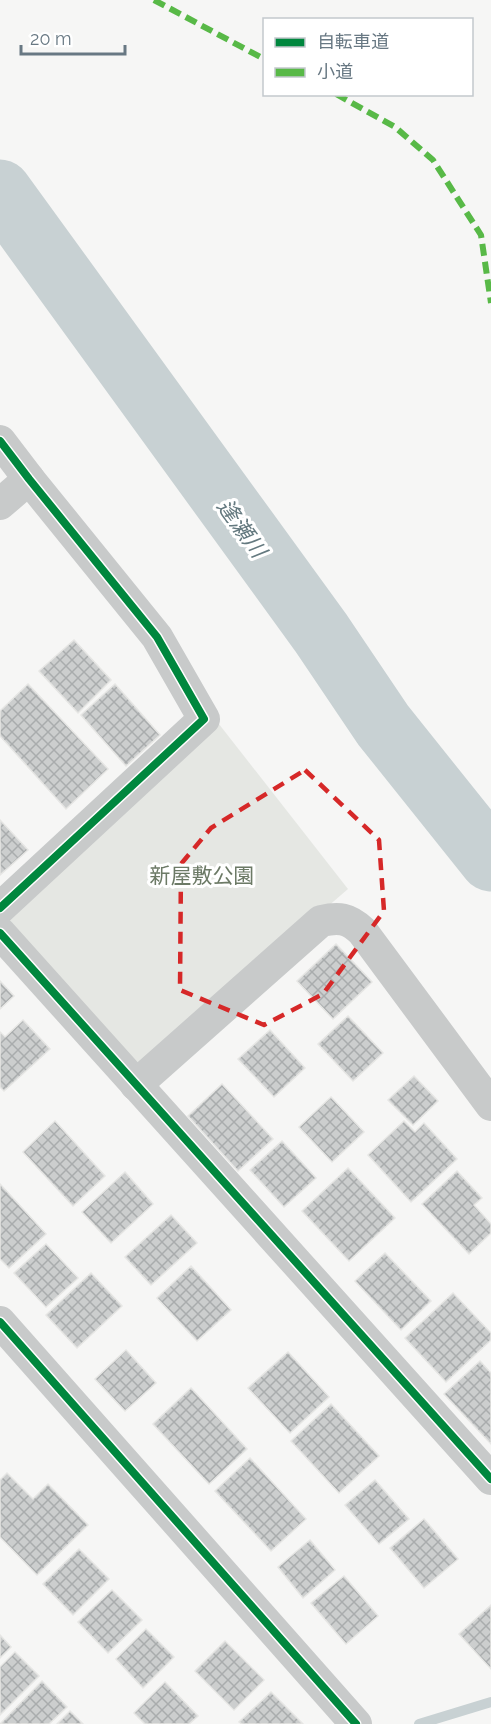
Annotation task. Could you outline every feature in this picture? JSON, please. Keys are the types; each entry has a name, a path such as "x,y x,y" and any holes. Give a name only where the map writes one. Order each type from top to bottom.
{"street":[{"path":"0,441 157,637 204,719 0,908"},
{"path":"0,504 29,479"},
{"path":"136,1085 321,921 336,918 354,924 362,932 491,1105"},
{"path":"0,933 491,1479"},
{"path":"0,1323 356,1724"}],"highlighted area":[{"path":"305,770 379,840 384,911 323,994 264,1025 180,990 181,864 211,828"}],"green space":[{"name":"新屋敷公園","path":"215,719 348,889 136,1072 0,920"}],"water":[{"path":"0,182 22,224 0,201"}],"building":[{"path":"74,640 111,680 78,713 39,671"},
{"path":"28,684 108,769 66,809 0,736 0,711"},
{"path":"115,684 160,735 126,766 81,715"},
{"path":"0,820 28,850 0,875"},
{"path":"336,944 372,982 333,1019 297,981"},
{"path":"0,981 14,996 0,1009"},
{"path":"348,1016 383,1053 353,1081 318,1044"},
{"path":"23,1020 50,1049 4,1091 0,1087 0,1032 5,1037"},
{"path":"270,1030 305,1068 274,1097 238,1059"},
{"path":"414,1076 438,1101 413,1125 388,1100"},
{"path":"222,1084 273,1139 238,1171 188,1116"},
{"path":"331,1097 364,1132 332,1162 299,1127"},
{"path":"55,1121 105,1176 73,1206 23,1152"},
{"path":"404,1121 415,1132 424,1123 457,1159 411,1202 368,1155"},
{"path":"282,1141 316,1178 284,1207 250,1170"},
{"path":"348,1168 395,1218 349,1261 302,1211"},
{"path":"457,1171 482,1198 474,1205 491,1224 491,1233 469,1254 422,1204"},
{"path":"125,1172 153,1204 111,1243 82,1212"},
{"path":"0,1184 46,1234 9,1268 0,1259"},
{"path":"171,1215 197,1243 151,1285 125,1257"},
{"path":"46,1244 78,1278 46,1307 14,1273"},
{"path":"385,1253 431,1301 401,1330 355,1281"},
{"path":"191,1266 231,1310 197,1341 157,1298"},
{"path":"91,1273 122,1306 77,1348 46,1315"},
{"path":"453,1293 491,1333 491,1340 446,1382 405,1338"},
{"path":"126,1350 156,1383 125,1411 95,1379"},
{"path":"288,1352 329,1397 290,1433 248,1388"},
{"path":"480,1361 491,1373 491,1444 444,1394"},
{"path":"191,1388 247,1449 209,1484 153,1424"},
{"path":"331,1404 379,1456 339,1493 291,1441"},
{"path":"250,1458 306,1519 271,1551 215,1491"},
{"path":"7,1473 33,1499 48,1484 88,1525 37,1575 0,1537 0,1480"},
{"path":"375,1480 409,1519 379,1544 345,1505"},
{"path":"424,1519 458,1559 424,1588 390,1548"},
{"path":"310,1540 335,1570 303,1598 278,1567"},
{"path":"79,1549 109,1579 73,1615 43,1584"},
{"path":"344,1576 378,1616 346,1644 311,1603"},
{"path":"112,1590 142,1620 108,1653 78,1622"},
{"path":"491,1605 491,1669 459,1634"},
{"path":"146,1629 174,1657 143,1688 116,1659"},
{"path":"0,1635 11,1647 0,1658"},
{"path":"225,1641 264,1680 234,1710 195,1671"},
{"path":"15,1652 39,1676 0,1715 0,1667"},
{"path":"42,1681 67,1707 49,1724 0,1724"},
{"path":"165,1682 198,1716 189,1724 145,1724 134,1713"},
{"path":"271,1692 303,1724 242,1724 239,1722"},
{"path":"70,1711 83,1724 57,1724"}],"waterway":[{"name":"逢瀬川","path":"0,191 321,633 383,725 491,860"},
{"path":"419,1724 491,1702"}],"marked path":[{"path":"154,0 263,58"},
{"path":"340,96 395,127 433,160 481,235 491,303"}],"cycle path":[{"path":"0,441 157,637 204,719 0,908"},
{"path":"0,933 491,1479"},
{"path":"0,1322 356,1724"}]}
